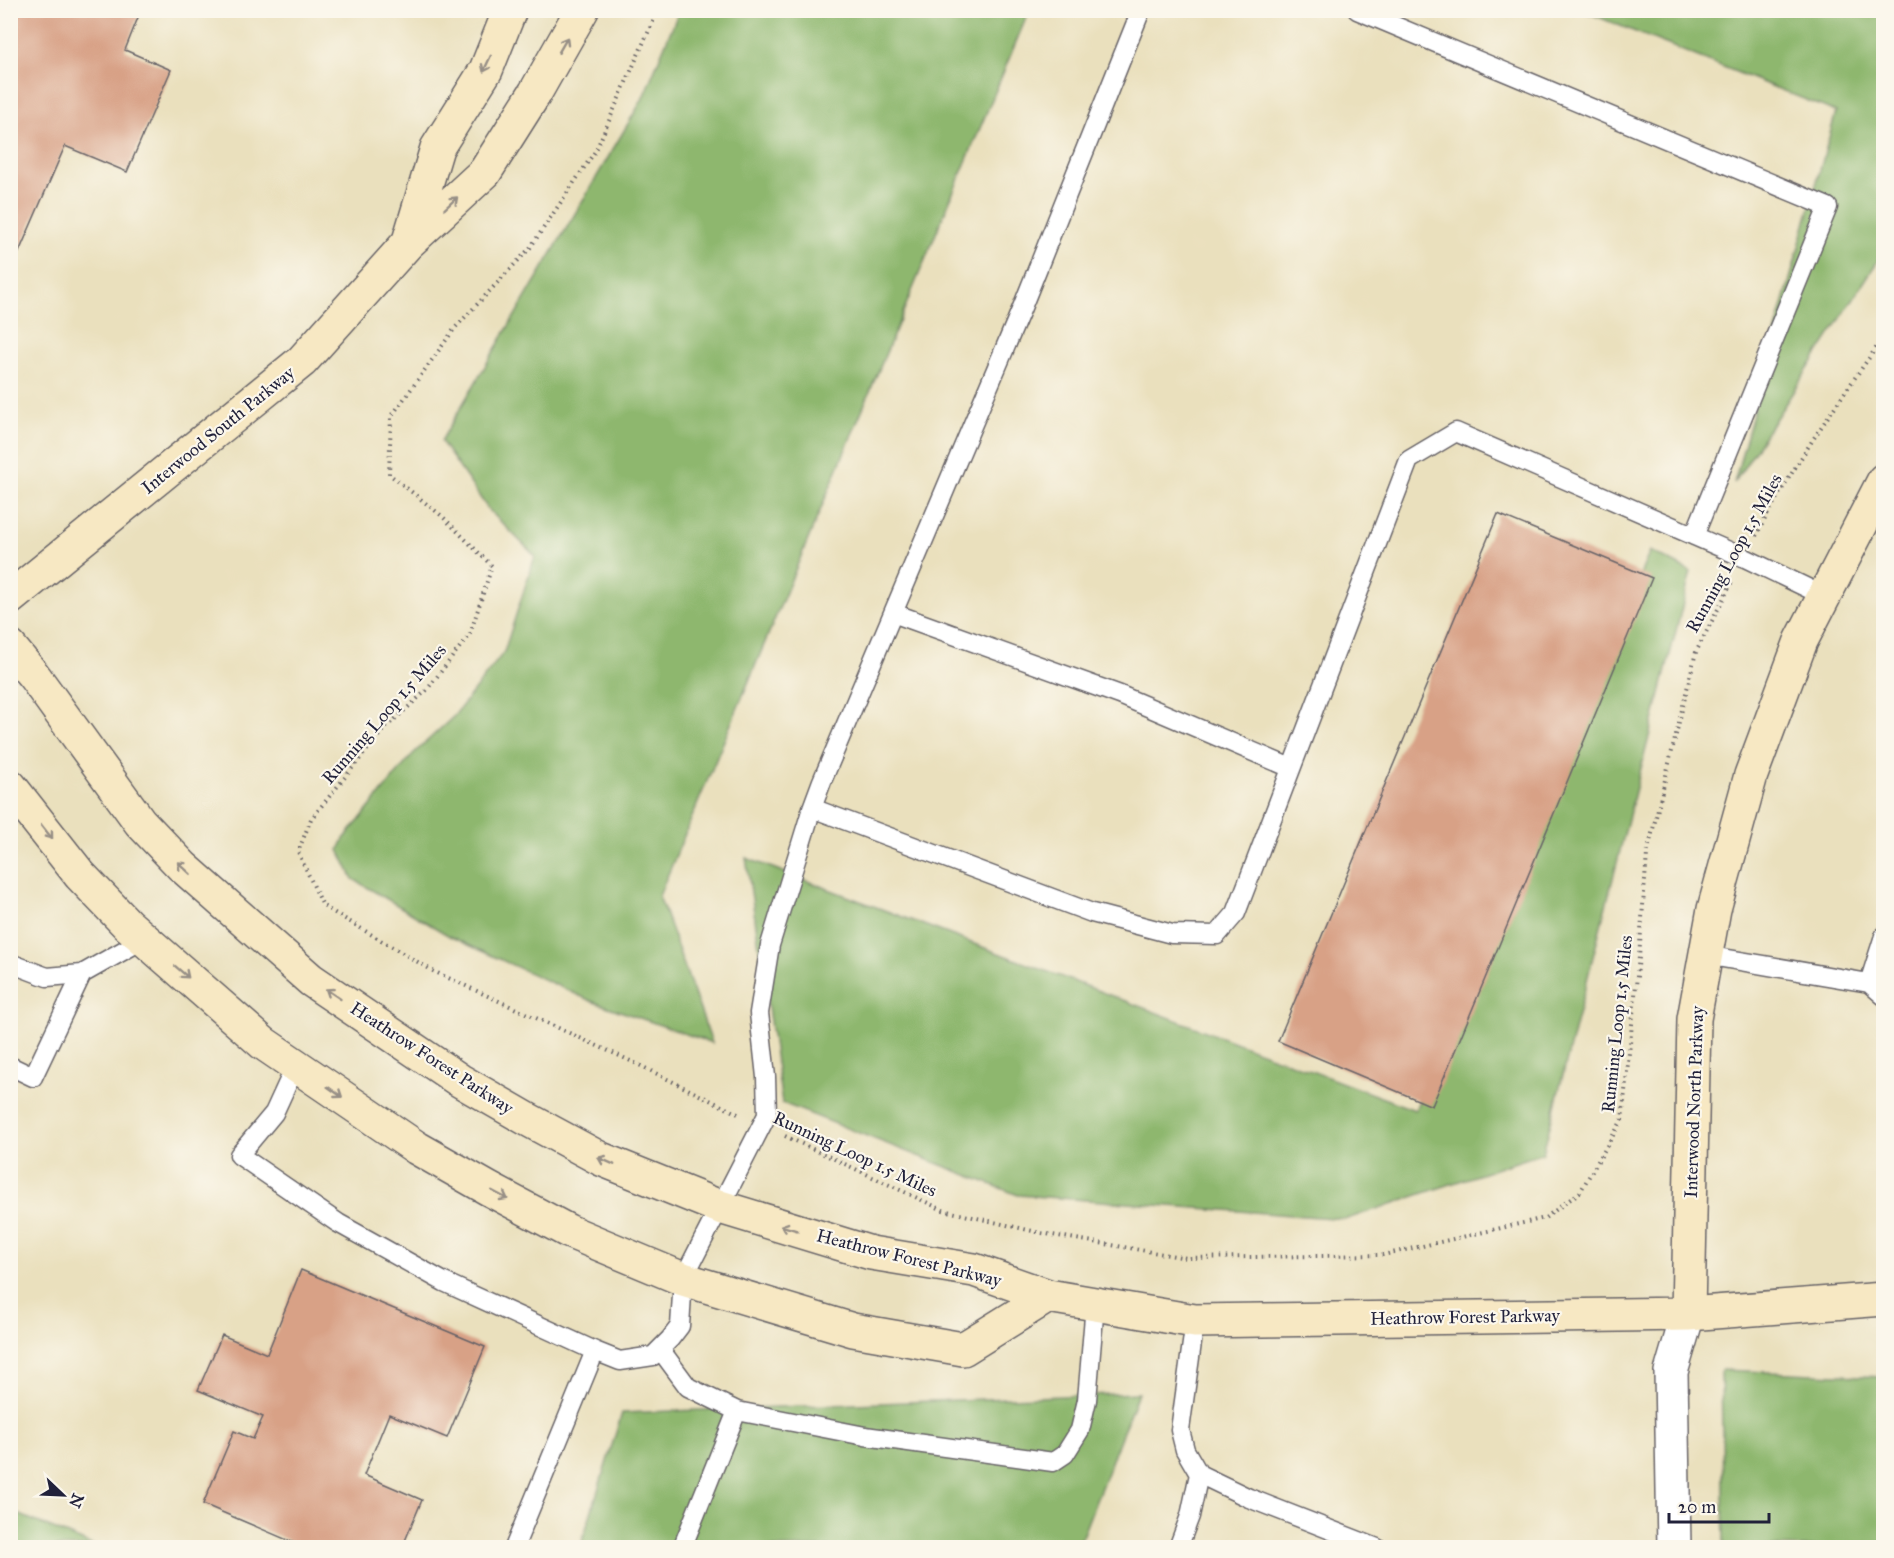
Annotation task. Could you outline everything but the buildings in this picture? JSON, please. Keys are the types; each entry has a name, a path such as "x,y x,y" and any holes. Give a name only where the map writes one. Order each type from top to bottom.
{"street":[{"name":"Interwood South Parkway","path":"408,243 437,148 486,70 510,10"},
{"name":"Interwood South Parkway","path":"10,598 302,362 408,243 485,172 535,93 582,10"},
{"name":"Interwood North Parkway","path":"1674,1548 1671,1372 1688,1314 1694,1019 1714,909 1751,775 1801,641 1880,497"},
{"name":"Heathrow Forest Parkway","path":"10,647 34,676 140,822 182,866 311,980 459,1080 527,1119 601,1159 720,1207 871,1253 974,1270 1048,1296 1195,1322 1688,1314 1884,1299"},
{"path":"10,786 80,875 127,924 263,1042 417,1148 568,1231 683,1279 853,1330 963,1349 1048,1296"}],"lane":[{"path":"296,1065 274,1113 240,1155 338,1223 444,1282 595,1351 620,1361 653,1356 670,1339 680,1326 683,1279 767,1115 766,1077 759,1013 770,945 812,808 1021,310 1141,10"},
{"path":"1357,10 1828,207 1694,536"},
{"path":"812,808 1092,914 1172,934 1218,935 1236,913 1409,460 1456,432 1745,558 1824,596"},
{"path":"893,613 1120,695 1291,768"},
{"path":"1869,983 1884,936"},
{"path":"10,963 47,976 82,974 144,939"},
{"path":"1705,955 1869,983 1884,996"},
{"path":"10,1066 33,1077 82,974"},
{"path":"660,1350 688,1387 737,1411 865,1436 1053,1462 1065,1454 1080,1430 1087,1400 1095,1304"},
{"path":"1195,1322 1180,1430 1185,1450 1199,1474 1377,1548"},
{"path":"514,1548 595,1351"},
{"path":"682,1548 737,1411"},
{"path":"1178,1548 1190,1516 1199,1474"}],"path":[{"name":"Running Loop 1.5 Miles","path":"658,10 596,150 530,248 455,328 391,417 389,474 441,516 492,566 470,634 426,691 385,728 311,819 298,852 323,906 433,971 636,1063 942,1210 1041,1233 1187,1258 1383,1255 1545,1218 1580,1192 1622,1120 1647,854 1696,652 1770,509 1845,392 1884,337"}],"green space":[{"path":"679,11 1029,11 659,896 712,1043 591,1001 451,937 353,879 339,850 344,839 413,754 454,716 504,652 535,556 488,509 441,441 642,100"},
{"path":"1583,11 1883,11 1883,253 1734,483 1836,112"},
{"path":"1650,551 1691,572 1543,1153 1347,1219 1018,1195 782,1103 746,858 1415,1110"},
{"path":"1721,1370 1883,1377 1883,1547 1724,1547"},
{"path":"1138,1393 1078,1547 580,1548 622,1413"},
{"path":"11,1511 96,1547 11,1547"}]}
